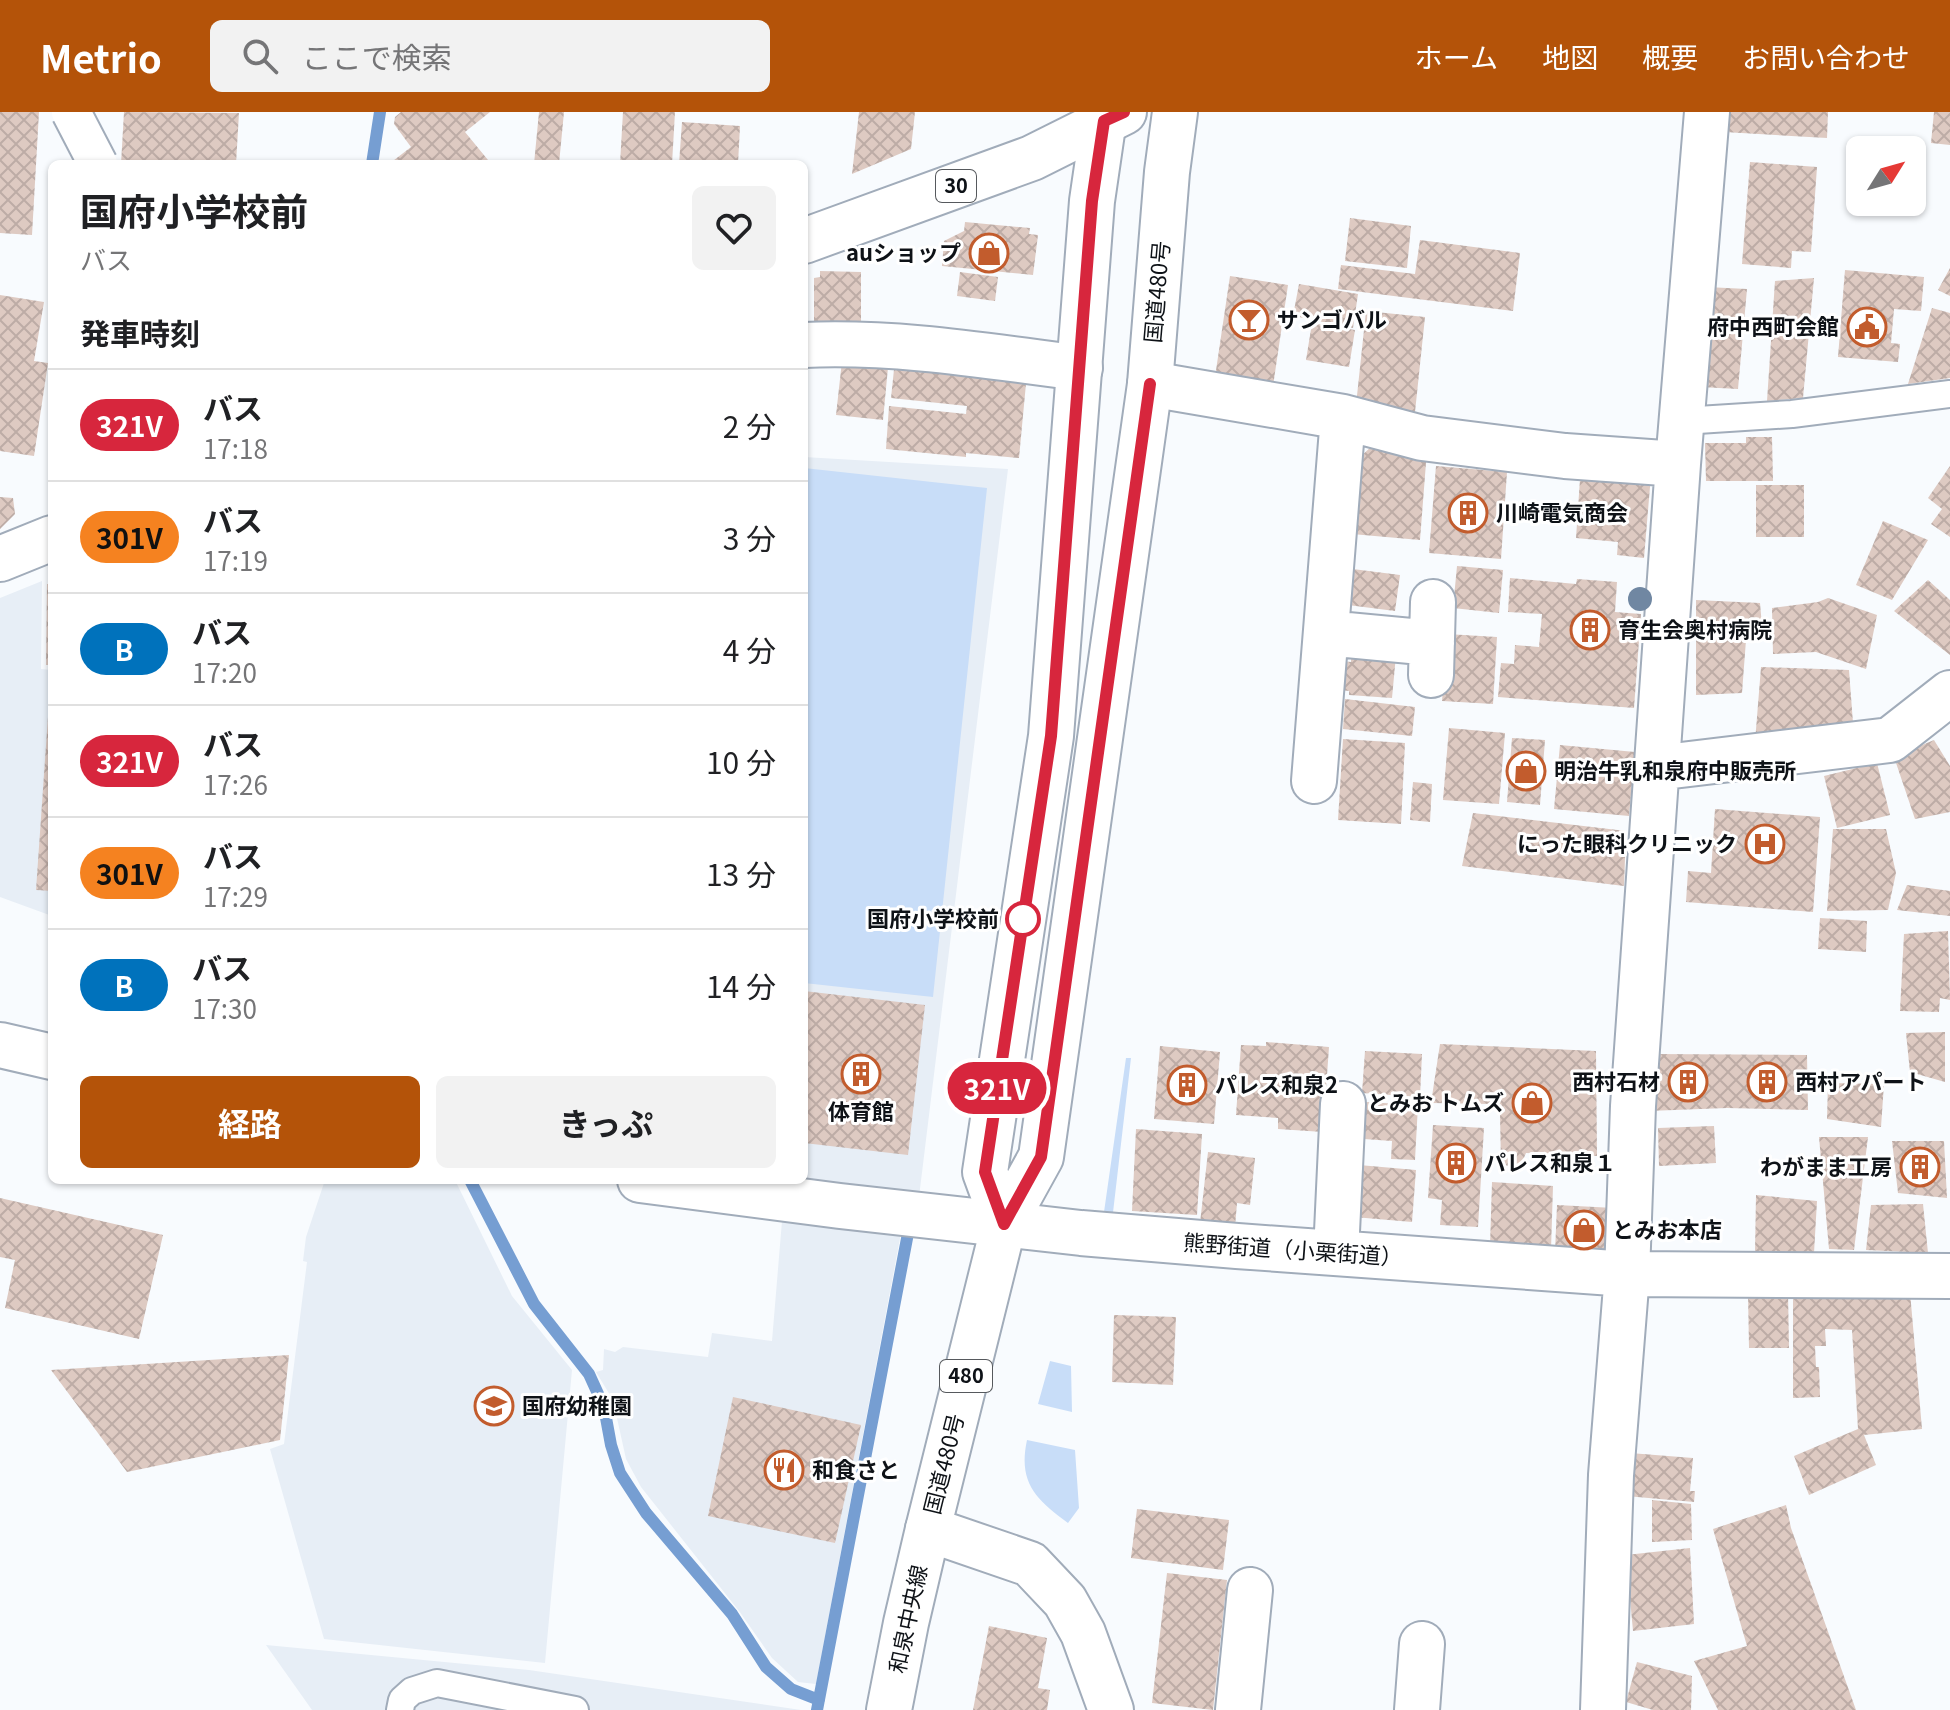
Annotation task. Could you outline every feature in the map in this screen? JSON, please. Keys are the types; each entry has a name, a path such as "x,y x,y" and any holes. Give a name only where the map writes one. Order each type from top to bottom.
{"main road":[{"name":"国道480号","path":"1111,1710 1083,1633 1065,1601 1030,1564 928,1529 1004,1224 1041,1157 1150,384 1167,172 1175,112"},
{"path":"1603,1710 1611,1475 1627,1274 1633,1092 1678,464 1707,112"},
{"path":"1004,1224 985,1172 1051,736 1092,201 1111,115"},
{"name":"30","path":"808,240 1032,158 1111,115"},
{"path":"808,345 859,343 963,351 1080,368"},
{"path":"1150,384 1343,417 1422,438 1565,456 1678,464"},
{"path":"1314,781 1343,417"},
{"path":"0,559 48,540"},
{"path":"1326,633 1432,640"},
{"path":"1656,768 1890,740 1948,704"},
{"path":"0,1045 48,1056"},
{"path":"1336,1253 1343,1104"},
{"name":"熊野街道（小栗街道）","path":"673,1184 1004,1224 1627,1274 1950,1276"},
{"name":"和泉中央線","path":"889,1710 928,1529"},
{"path":"1238,1710 1250,1590"},
{"path":"1417,1710 1422,1644"}],"street":[{"path":"71,112 96,160"}],"lane":[{"path":"88,160 91,112"},
{"path":"1682,421 1792,414 1950,394"},
{"path":"400,1710 402,1700 412,1691 437,1683 575,1710"}],"shaded area":[{"path":"808,457 1008,469 919,1197 808,1181"},
{"path":"808,468 987,488 933,997 808,983"},
{"path":"42,581 41,669 48,670 48,915 0,897 0,598"},
{"path":"1126,1058 1131,1058 1112,1221 1103,1219"},
{"path":"324,1184 457,1184 512,1296 572,1370 545,1663 324,1639 270,1449 284,1444 307,1262 303,1261 306,1237"},
{"path":"783,1209 902,1228 816,1684 798,1682 772,1658 641,1487 626,1459 613,1400 596,1372 603,1370 604,1349 615,1352 623,1347 708,1357 712,1333 772,1341"},
{"path":"1050,1361 1071,1366 1072,1412 1038,1404"},
{"path":"1027,1440 1075,1450 1079,1508 1068,1523 1046,1506 1027,1478"},
{"path":"266,1645 529,1670 801,1710 312,1710"}],"building":[{"path":"0,112 39,112 32,235 0,233"},
{"path":"124,112 239,113 236,160 121,160"},
{"path":"401,112 490,112 465,132 488,160 394,160 411,147 394,124 395,117"},
{"path":"539,112 564,112 559,160 534,160"},
{"path":"623,112 675,112 672,160 620,160"},
{"path":"859,112 915,112 911,149 852,174"},
{"path":"1725,112 1828,112 1827,138 1724,132"},
{"path":"1934,112 1950,112 1950,145 1931,143"},
{"path":"682,122 740,126 738,160 679,160"},
{"path":"1750,162 1817,167 1811,252 1792,251 1791,268 1742,264"},
{"path":"1350,218 1411,226 1407,268 1345,261"},
{"name":"auショップ","path":"965,222 1030,228 1029,234 1038,235 1033,275 942,266 944,241 964,231"},
{"path":"1420,240 1520,253 1513,311 1338,289 1341,265 1415,274"},
{"path":"1950,268 1950,296 1938,290"},
{"name":"府中西町会館","path":"1845,270 1924,277 1921,311 1894,309 1891,343 1900,344 1898,362 1838,357"},
{"path":"820,271 861,272 861,327 814,327 814,278 820,277"},
{"path":"960,272 998,277 995,301 957,296"},
{"path":"1230,276 1288,285 1273,386 1215,377"},
{"path":"1814,278 1803,398 1767,401 1775,281"},
{"path":"1299,284 1358,294 1353,328 1293,316"},
{"path":"1707,287 1747,289 1738,389 1700,387"},
{"path":"0,295 44,302 34,361 48,363 34,456 0,451"},
{"path":"1932,308 1950,313 1950,378 1908,384"},
{"path":"1366,311 1425,317 1415,412 1356,405"},
{"path":"1312,323 1355,330 1349,367 1306,360"},
{"path":"843,352 889,357 883,420 836,415"},
{"path":"895,360 1027,373 1019,458 966,453 966,457 886,449 889,406 966,414 967,406 891,398"},
{"path":"1746,437 1772,437 1773,481 1706,481 1705,443 1746,443"},
{"path":"1373,445 1427,450 1420,540 1352,534 1358,459"},
{"name":"川崎電気商会","path":"1436,466 1507,472 1501,559 1429,553"},
{"path":"1950,466 1950,537 1931,524 1942,509 1928,498"},
{"path":"1605,471 1651,475 1644,558 1617,555 1618,542 1576,538 1580,479 1604,482"},
{"path":"1756,485 1804,485 1804,537 1756,537"},
{"path":"0,497 13,498 15,514 0,529"},
{"path":"1883,521 1928,540 1892,600 1856,585"},
{"path":"1457,566 1503,570 1499,613 1453,608"},
{"path":"1337,567 1400,575 1395,611 1332,603"},
{"name":"育生会奥村病院","path":"1510,578 1576,584 1577,579 1617,582 1615,612 1641,614 1634,708 1498,697 1501,663 1514,664 1515,645 1539,647 1542,614 1508,612"},
{"path":"1928,580 1950,600 1950,655 1894,611"},
{"path":"47,584 48,584 48,665"},
{"path":"1828,598 1877,615 1866,669 1816,652 1773,654 1772,608"},
{"path":"1696,600 1760,603 1763,638 1746,640 1742,693 1696,695"},
{"path":"1447,634 1497,637 1493,704 1442,701"},
{"path":"1351,651 1396,655 1392,698 1349,695 1349,691 1331,689 1333,660 1351,662"},
{"path":"1761,667 1849,670 1853,723 1755,742"},
{"path":"1345,699 1415,707 1412,736 1343,729"},
{"path":"48,717 48,891 36,890"},
{"path":"1449,728 1505,733 1499,804 1443,800"},
{"name":"明治牛乳和泉府中販売所","path":"1512,738 1545,740 1540,805 1507,802"},
{"path":"1343,739 1405,743 1401,824 1338,820"},
{"path":"1934,740 1950,766 1950,812 1915,819 1894,757"},
{"path":"1560,745 1635,752 1629,816 1554,809"},
{"path":"1877,763 1890,815 1837,828 1824,776"},
{"path":"1413,782 1432,784 1430,822 1410,820"},
{"name":"にった眼科クリニック","path":"1715,809 1820,817 1813,912 1686,902 1688,871 1711,873"},
{"path":"1473,813 1626,831 1624,886 1462,866"},
{"path":"1833,829 1886,829 1896,873 1888,910 1827,911"},
{"path":"1907,885 1950,891 1950,916 1897,910"},
{"path":"1820,918 1867,921 1866,952 1818,949"},
{"path":"1948,931 1950,1000 1940,998 1939,1012 1900,1011 1904,934"},
{"name":"体育館","path":"808,991 925,1005 908,1155 808,1143"},
{"path":"1945,1032 1945,1082 1910,1072 1906,1033"},
{"path":"1266,1042 1329,1047 1323,1132 1278,1129 1278,1118 1236,1115 1241,1045 1266,1046"},
{"path":"1440,1044 1596,1051 1597,1156 1526,1153 1520,1167 1501,1165 1500,1114 1489,1104 1431,1103"},
{"name":"パレス和泉2","path":"1160,1046 1220,1052 1214,1124 1154,1119"},
{"path":"1365,1051 1422,1054 1420,1097 1362,1093"},
{"path":"1651,1054 1807,1055 1808,1110 1727,1108 1648,1111"},
{"path":"1828,1083 1884,1084 1881,1127 1827,1119"},
{"path":"1366,1102 1418,1105 1415,1160 1391,1159 1392,1141 1364,1139"},
{"name":"パレス和泉１","path":"1433,1125 1484,1128 1478,1227 1440,1225 1442,1200 1428,1198"},
{"path":"1714,1126 1716,1163 1659,1166 1658,1128"},
{"path":"1136,1129 1202,1134 1197,1215 1132,1211"},
{"path":"1819,1137 1868,1137 1854,1250 1829,1249"},
{"name":"わがまま工房","path":"1892,1141 1944,1141 1947,1198 1898,1193"},
{"path":"1208,1152 1255,1158 1250,1205 1237,1203 1235,1227 1200,1223"},
{"path":"1359,1165 1416,1170 1412,1222 1354,1217"},
{"path":"1492,1182 1553,1186 1551,1250 1490,1246"},
{"path":"1756,1195 1817,1201 1814,1253 1755,1252"},
{"path":"0,1198 163,1235 139,1339 5,1308 15,1260 0,1257"},
{"path":"1923,1204 1928,1253 1866,1250 1871,1205"},
{"name":"とみお本店","path":"1557,1205 1614,1208 1612,1255 1555,1252"},
{"path":"1793,1288 1910,1292 1922,1429 1864,1435 1876,1465 1809,1495 1794,1456 1858,1429 1852,1330 1825,1329 1826,1346 1815,1346 1820,1397 1793,1398"},
{"path":"1788,1292 1789,1348 1749,1348 1748,1293"},
{"path":"1114,1315 1176,1317 1173,1385 1112,1382"},
{"path":"289,1355 280,1440 127,1472 51,1370"},
{"name":"和食さと","path":"733,1397 861,1425 835,1543 708,1516"},
{"path":"1630,1453 1693,1458 1690,1491 1695,1491 1694,1502 1626,1496"},
{"path":"1652,1500 1691,1504 1692,1540 1652,1542"},
{"path":"1786,1505 1791,1528 1856,1710 1718,1710 1694,1661 1747,1646 1713,1529"},
{"path":"1137,1509 1229,1520 1223,1570 1131,1558"},
{"path":"1690,1548 1694,1624 1633,1631 1626,1555"},
{"path":"1167,1573 1227,1580 1213,1710 1152,1703"},
{"path":"989,1626 1047,1638 1038,1688 1050,1690 1047,1710 973,1710"},
{"path":"1637,1662 1692,1676 1691,1710 1653,1710 1626,1702"}],"waterway":[{"path":"373,160 380,112"},
{"path":"472,1184 534,1304 589,1374 604,1407 620,1473 646,1513 732,1614 766,1667 791,1689 819,1700"},
{"path":"817,1710 909,1228"}],"bus line":[{"name":"321V","path":"1124,112 1104,121 1092,201 1051,736 985,1172 1004,1224 1041,1157 1150,384"}],"place":[{"name":"auショップ","path":"989,253"},
{"name":"サンゴバル","path":"1249,320"},
{"name":"府中西町会館","path":"1867,327"},
{"name":"川崎電気商会","path":"1468,513"},
{"name":"育生会奥村病院","path":"1590,630"},
{"name":"明治牛乳和泉府中販売所","path":"1526,771"},
{"name":"にった眼科クリニック","path":"1765,844"},
{"name":"国府小学校前","path":"1023,919"},
{"name":"体育館","path":"861,1074"},
{"name":"西村石材","path":"1688,1082"},
{"name":"西村アパート","path":"1767,1082"},
{"name":"パレス和泉2","path":"1187,1085"},
{"name":"とみお トムズ","path":"1532,1103"},
{"name":"パレス和泉１","path":"1456,1163"},
{"name":"わがまま工房","path":"1920,1167"},
{"name":"とみお本店","path":"1584,1230"},
{"name":"国府幼稚園","path":"494,1406"},
{"name":"和食さと","path":"784,1470"}]}
